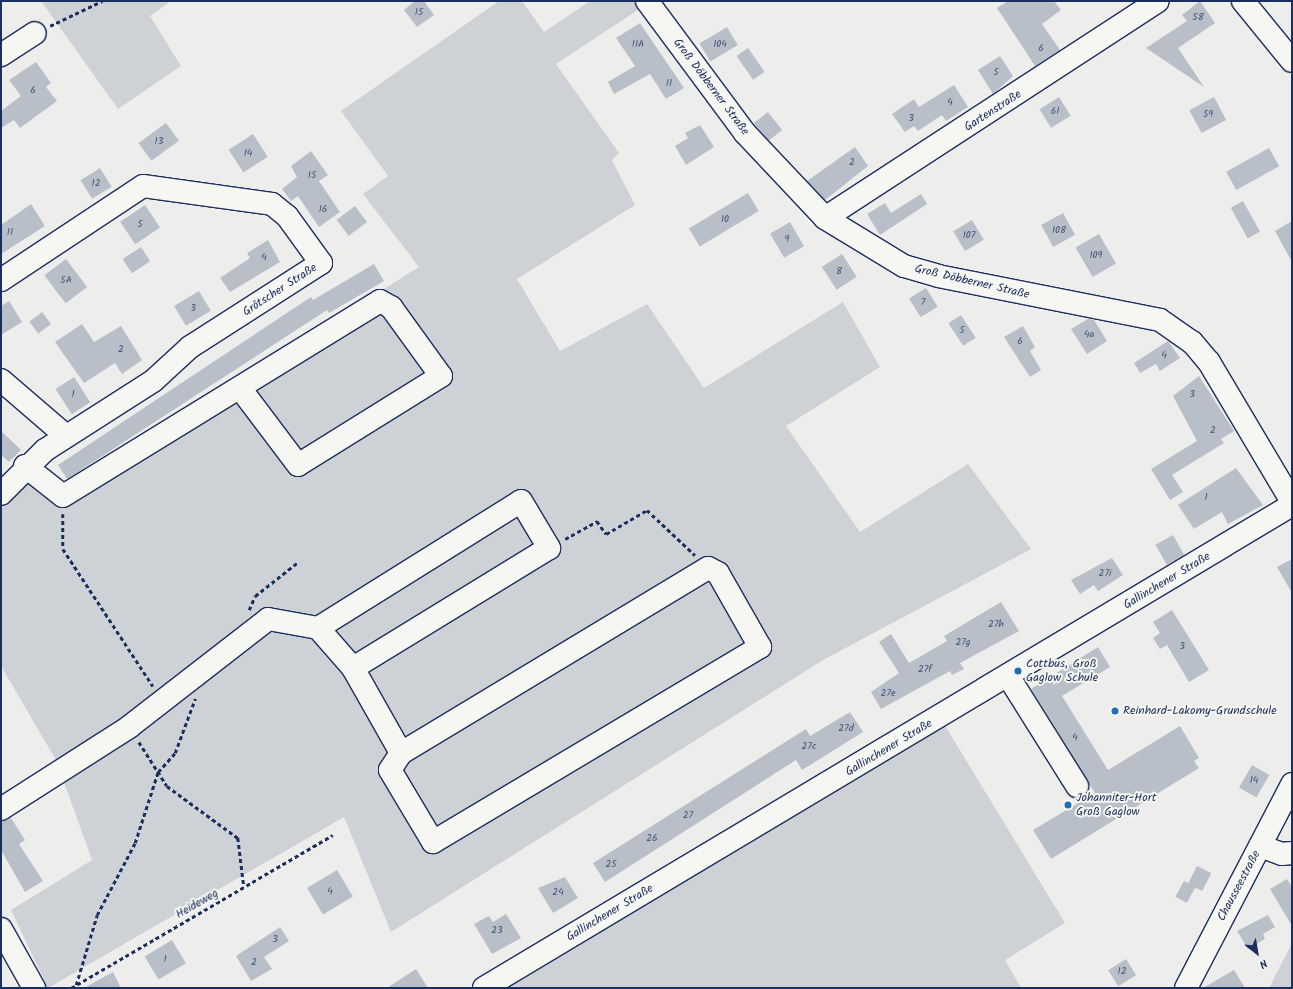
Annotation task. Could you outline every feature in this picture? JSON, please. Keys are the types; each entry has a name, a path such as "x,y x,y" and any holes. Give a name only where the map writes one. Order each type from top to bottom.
{"street":[{"name":"Groß Döbberner Straße","path":"647,1 745,133 826,218 904,266 938,276 1160,320 1192,342 1209,362 1292,502"},
{"name":"Gartenstraße","path":"826,218 1158,1"},
{"path":"1243,1 1292,61"},
{"path":"1,55 35,33"},
{"name":"Grötscher Straße","path":"1,280 143,186 272,204 287,216 321,263 190,347 153,380 66,436 25,466 1,494"},
{"path":"25,466 63,496 380,301 391,307 441,376 298,465 240,388"},
{"path":"1,380 66,436"},
{"path":"318,628 521,502 549,548 353,668"},
{"name":"Gallinchener Straße","path":"484,988 1292,506"},
{"path":"708,568 718,573 760,647 433,842 390,770 401,753 708,568"},
{"path":"1,809 130,727 161,700 268,619 318,628 353,668 401,753"},
{"path":"1008,676 1077,786"},
{"name":"Chausseestraße","path":"1186,988 1292,784"},
{"path":"1260,846 1282,854 1292,853"},
{"path":"1,929 34,988"}],"path":[{"path":"35,33 102,1"},
{"path":"63,496 63,549 161,700"},
{"path":"549,548 597,521 606,534 647,510 708,568"},
{"path":"256,628 248,613 255,596 297,563"},
{"path":"76,985 97,915 135,843 158,772 175,753 194,708 196,694"},
{"path":"130,727 167,786 238,838 244,887"},
{"name":"Heideweg","path":"71,988 333,835"}],"shaded area":[{"path":"41,1 171,1 150,16 181,66 118,109"},
{"path":"499,1 522,1 544,32 590,1 641,1 644,6 556,64 619,153 612,160 635,205 517,279 560,351 647,304 704,388 843,302 880,367 786,426 860,532 968,464 1031,549 823,660 391,932 344,817 48,988 11,910 92,860 56,760 1,666 1,507 25,479 53,496 419,267 363,194 388,176 341,111"},
{"path":"944,724 1065,923 1005,960 1021,988 499,988"},
{"path":"1292,943 1292,988 1269,988"}],"building":[{"path":"415,1 424,1 434,15 417,27 404,10"},
{"path":"1008,1 1054,1 1061,10 1042,24 1060,50 1035,66 997,8"},
{"path":"1200,1 1215,23 1178,48 1204,87 1146,48 1187,21 1182,15"},
{"path":"640,23 684,88 666,99 650,74 614,94 608,82 635,66 616,38"},
{"path":"727,27 738,45 710,61 700,43"},
{"path":"748,48 765,72 753,80 737,56"},
{"path":"1000,56 1013,76 993,94 978,70"},
{"path":"36,62 51,83 46,87 57,101 20,128 14,120 1,128 1,111 21,96 9,80"},
{"path":"954,85 968,107 946,121 942,115 918,131 914,126 905,132 892,114 914,99 919,107"},
{"path":"1059,97 1071,116 1051,128 1039,109"},
{"path":"1214,97 1226,120 1201,133 1189,110"},
{"path":"768,112 782,130 768,141 754,123"},
{"path":"166,123 179,141 151,161 138,143"},
{"path":"700,125 714,147 686,165 675,146 688,138 685,133"},
{"path":"253,134 268,157 243,172 229,150"},
{"path":"855,147 868,166 825,200 807,181"},
{"path":"1269,148 1279,166 1236,190 1226,172"},
{"path":"311,151 328,175 319,181 340,212 319,227 298,196 291,201 282,189 297,177 291,166"},
{"path":"100,168 112,187 92,199 80,180"},
{"path":"748,193 759,211 700,247 689,229"},
{"path":"921,194 927,204 880,235 867,214 885,203 891,213"},
{"path":"1243,201 1260,232 1248,238 1231,208"},
{"path":"31,204 45,226 1,254 1,225"},
{"path":"145,205 160,227 135,244 120,222"},
{"path":"355,206 367,222 349,236 337,220"},
{"path":"1063,213 1075,235 1053,247 1041,225"},
{"path":"972,220 984,240 965,251 953,231"},
{"path":"1292,221 1292,262 1275,231"},
{"path":"790,222 804,246 784,258 770,234"},
{"path":"1099,234 1116,263 1093,277 1076,248"},
{"path":"268,240 280,262 230,292 220,278 250,258 247,253"},
{"path":"141,247 150,261 132,273 123,259"},
{"path":"842,254 857,277 837,290 822,267"},
{"path":"66,259 87,287 66,303 44,275"},
{"path":"374,264 384,281 329,313 327,310 67,479 58,465 311,297 313,300"},
{"path":"926,288 938,307 921,317 909,299"},
{"path":"199,291 211,311 186,326 174,306"},
{"path":"9,301 22,322 1,335 1,306"},
{"path":"42,312 51,324 38,334 29,322"},
{"path":"961,315 976,338 963,346 948,323"},
{"path":"1088,319 1094,320 1107,341 1087,354 1071,329"},
{"path":"82,324 94,342 121,326 142,360 122,374 115,363 84,383 55,342"},
{"path":"1023,326 1035,347 1030,351 1041,370 1030,377 1004,337"},
{"path":"1168,341 1180,358 1160,371 1156,364 1140,373 1134,363"},
{"path":"1199,376 1234,431 1221,439 1224,443 1172,475 1183,492 1170,500 1151,469 1197,441 1173,396"},
{"path":"74,377 90,402 72,414 56,389"},
{"path":"1,431 21,450 9,462 1,455"},
{"path":"1236,468 1263,505 1228,524 1222,512 1194,529 1178,505"},
{"path":"1173,535 1184,555 1167,565 1156,545"},
{"path":"1112,558 1123,575 1098,591 1094,585 1080,594 1071,580"},
{"path":"1292,559 1292,593 1277,567"},
{"path":"1001,602 1019,631 960,663 964,669 952,675 950,671 881,709 871,692 899,673 879,642 891,634 909,663 947,641 944,636"},
{"path":"1172,610 1209,670 1189,682 1167,645 1160,649 1153,638 1160,633 1153,622"},
{"path":"1098,647 1110,667 1062,696 1108,770 1180,726 1199,758 1194,761 1199,768 1051,859 1033,830 1095,793 1031,689"},
{"path":"850,712 863,732 802,770 796,760 605,882 593,863 806,729 810,736"},
{"path":"1252,765 1269,775 1256,798 1239,788"},
{"path":"11,818 25,840 19,844 43,881 25,892 1,850 1,823"},
{"path":"1197,866 1211,873 1202,891 1188,884"},
{"path":"337,870 353,897 323,915 307,888"},
{"path":"565,877 578,898 553,913 538,888"},
{"path":"1287,879 1292,887 1292,926 1270,889"},
{"path":"1184,881 1195,887 1187,903 1175,897"},
{"path":"506,914 521,938 492,954 474,924 489,916 493,922"},
{"path":"1268,915 1275,927 1263,934 1265,939 1248,949 1237,931"},
{"path":"280,927 289,941 264,957 272,969 251,981 236,956"},
{"path":"172,940 186,963 158,980 145,956"},
{"path":"1126,959 1136,975 1118,986 1108,970"},
{"path":"416,969 428,988 387,988"},
{"path":"1234,970 1245,988 1203,988"},
{"path":"113,972 121,988 84,988"}],"place":[{"name":"Cottbus, Groß Gaglow Schule","path":"1018,671"},
{"name":"Reinhard-Lakomy-Grundschule","path":"1115,711"},
{"name":"Johanniter-Hort Groß Gaglow","path":"1068,805"}]}
